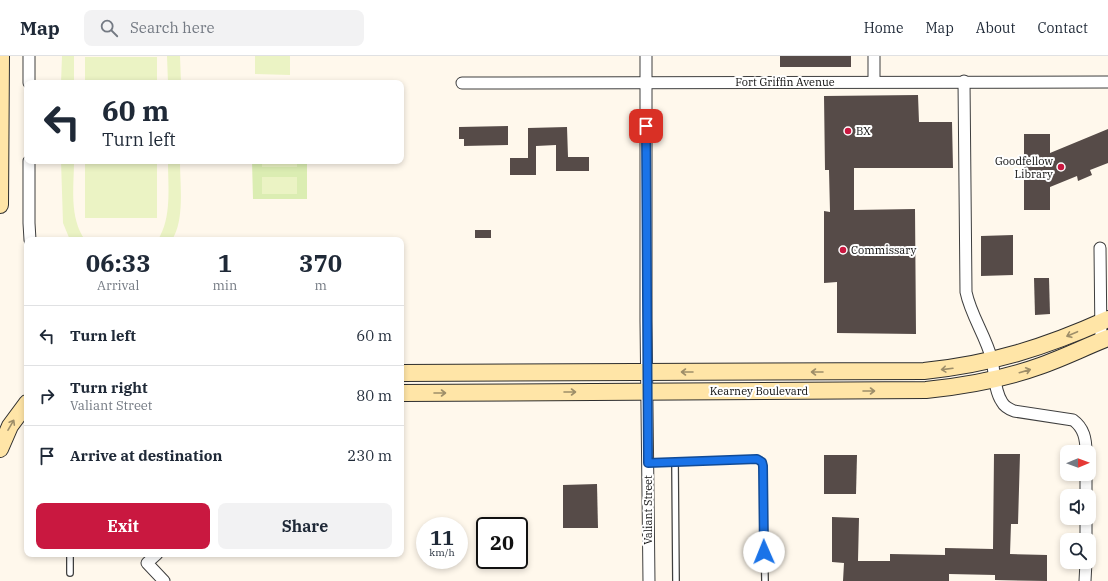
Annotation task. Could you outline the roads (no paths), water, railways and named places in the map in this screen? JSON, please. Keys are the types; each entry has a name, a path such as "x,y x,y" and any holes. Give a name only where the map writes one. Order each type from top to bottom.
{"street":[{"path":"0,205 1,56"},
{"path":"29,56 29,80"},
{"name":"Valiant Street","path":"646,56 649,581"},
{"path":"874,56 874,81"},
{"name":"Fort Griffin Avenue","path":"462,83 874,81 1108,82"},
{"path":"964,81 966,292 970,307 985,339 992,361 998,395 1002,403 1014,411 1072,420 1078,423 1084,434 1085,445"},
{"path":"29,164 30,237"},
{"path":"1100,248 1104,340"},
{"name":"Kearney Boulevard","path":"404,373 924,371 992,361 1057,340 1104,321"},
{"name":"Kearney Boulevard","path":"404,393 914,390 945,388 995,379 1040,366 1104,340"},
{"path":"0,449 10,426 24,407"},
{"path":"154,557 147,563 164,581"},
{"path":"1086,569 1086,581"}],"lane":[{"path":"648,463 757,459 762,462 765,581"},
{"path":"675,462 676,581"},
{"path":"70,557 70,573"}],"place":[{"name":"BX","path":"848,131"},
{"name":"Goodfellow Library","path":"1061,167"},
{"name":"Commissary","path":"843,250"}]}
